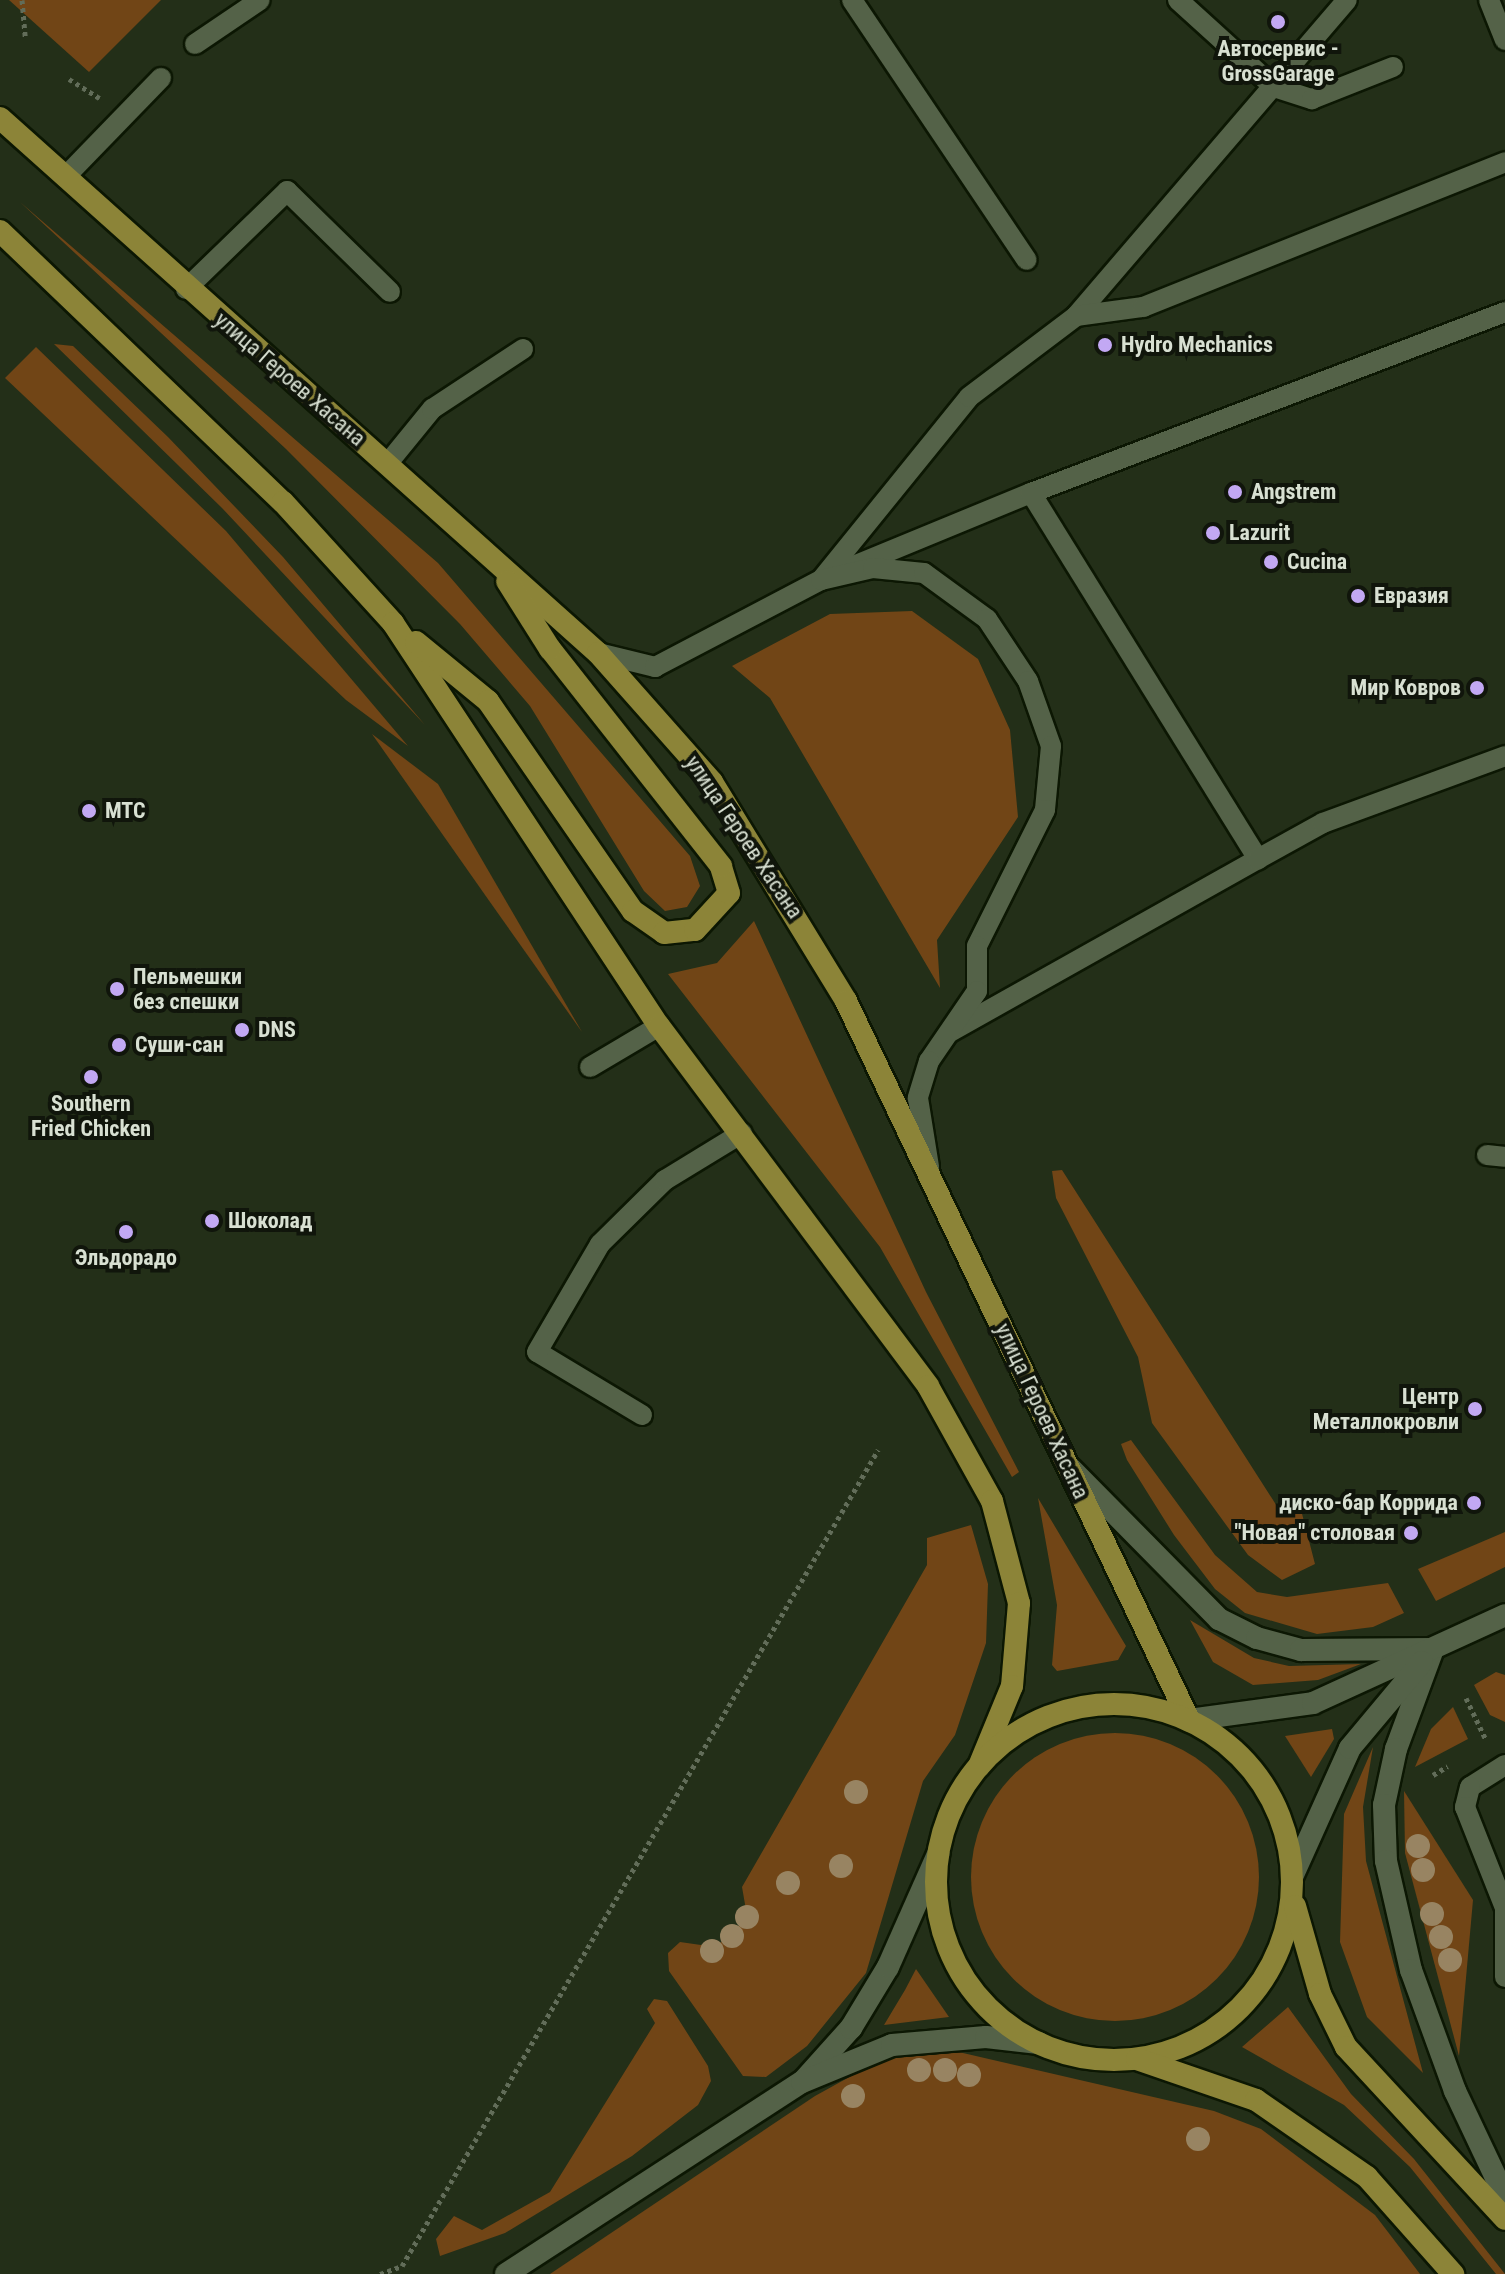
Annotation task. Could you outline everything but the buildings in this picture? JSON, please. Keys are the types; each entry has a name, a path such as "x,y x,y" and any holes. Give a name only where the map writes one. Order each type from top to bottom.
{"main road":[{"name":"улица Героев Хасана","path":"0,118 186,289 388,463 598,653 712,782 782,888 930,1173 1189,1720"},
{"path":"0,231 283,502 393,623 488,701 633,911 664,933 695,930 729,893 721,866 550,649 491,554"},
{"path":"393,623 659,1026 742,1133 928,1386 997,1514 1019,1603 1012,1686 979,1766 951,1813 938,1854 888,1967 851,2028 802,2082"},
{"path":"1067,1465 1219,1619 1301,1650 1433,1649"},
{"path":"1189,1720 1313,1703 1505,1615"},
{"path":"1292,1877 1350,1748 1433,1649"},
{"path":"1433,1649 1396,1749 1384,1805 1386,1861 1411,1970 1455,2091 1505,2197"},
{"path":"979,1766 1030,1725 1093,1705 1136,1706 1189,1720 1243,1758 1263,1784 1282,1823 1295,1906 1320,1994 1346,2047 1505,2219"},
{"path":"938,1854 940,1920 965,1980 986,2006 1039,2043"},
{"path":"1135,2059 1198,2039 1233,2013 1268,1971 1295,1906"},
{"path":"506,2274 802,2082 892,2045 986,2037 1039,2043 1081,2056 1135,2059 1256,2100 1367,2177 1453,2274"}],"lane":[{"path":"195,44 260,0"},
{"path":"852,0 1027,260"},
{"path":"1178,0 1274,87 1312,99 1393,67"},
{"path":"821,580 969,397 1076,316 1347,0"},
{"path":"1489,0 1505,40"},
{"path":"65,177 161,78"},
{"path":"1076,316 1143,307 1505,162"},
{"path":"186,289 287,191 390,292"},
{"path":"598,653 655,667 821,580 1031,493 1505,312"},
{"path":"388,463 432,409 523,349"},
{"path":"1031,493 1258,859"},
{"path":"821,580 873,568 924,573 987,619 1028,681 1051,746 1045,810 977,946 977,991 940,1037 918,1098 930,1173"},
{"path":"940,1037 1323,823 1505,756"},
{"path":"590,1067 659,1026"},
{"path":"642,1415 537,1352 600,1244 665,1180 742,1133"},
{"path":"1505,1765 1470,1787 1465,1807 1505,1908 1505,1977"}],"path":[{"path":"22,0 25,38"},
{"path":"380,2274 402,2266 878,1450"},
{"path":"1466,1698 1490,1738 1478,1746"},
{"path":"1433,1775 1456,1760"}],"shaded area":[{"path":"9,0 161,0 89,72"},
{"path":"20,202 438,563 690,856 700,886 687,907 665,911 644,891 530,706 460,624 286,449"},
{"path":"54,344 73,346 168,437 283,557 425,725 222,508"},
{"path":"36,347 226,531 408,746 346,700 5,378"},
{"path":"912,611 978,659 1010,730 1018,817 937,940 940,988 770,698 732,666 830,614"},
{"path":"372,734 438,784 582,1032 490,902"},
{"path":"754,921 926,1292 1019,1472 1012,1477 880,1247 668,974 717,963"},
{"path":"1062,1170 1280,1511 1299,1502 1315,1564 1282,1580 1248,1555 1152,1423 1138,1357 1056,1198 1052,1171"},
{"path":"1131,1440 1215,1555 1257,1592 1287,1597 1388,1583 1404,1613 1373,1627 1317,1634 1245,1613 1215,1589 1174,1535 1127,1460 1121,1444"},
{"path":"1038,1498 1126,1646 1118,1660 1057,1671 1052,1665 1057,1605"},
{"path":"971,1525 988,1584 986,1643 955,1735 923,1781 866,1973 807,2046 766,2077 743,2076 669,1971 668,1953 680,1942 715,1947 737,1930 746,1910 742,1887 927,1565 927,1538"},
{"path":"1505,1532 1505,1567 1436,1601 1418,1569"},
{"path":"1190,1620 1254,1658 1289,1666 1361,1664 1318,1680 1253,1685 1213,1662"},
{"path":"1496,1672 1505,1675 1505,1722 1490,1715 1474,1685"},
{"path":"1453,1707 1468,1739 1415,1767 1431,1729"},
{"path":"1332,1729 1334,1739 1311,1777 1285,1736"},
{"path":"1115,1733 1143,1736 1170,1744 1195,1757 1217,1775 1235,1797 1248,1822 1256,1849 1259,1877 1256,1905 1248,1932 1235,1957 1217,1979 1195,1997 1170,2010 1143,2018 1115,2021 1087,2018 1060,2010 1035,1997 1013,1979 995,1957 982,1932 974,1905 971,1877 974,1849 982,1822 995,1797 1013,1775 1035,1757 1060,1744 1087,1736"},
{"path":"1373,1747 1363,1807 1366,1861 1423,2073 1367,2017 1340,1942 1344,1814"},
{"path":"1404,1791 1473,1900 1459,2056 1405,1853"},
{"path":"916,1969 949,2017 884,2025 905,1990"},
{"path":"654,1999 667,2001 708,2066 711,2081 698,2105 632,2156 505,2233 440,2256 436,2239 454,2216 482,2230 550,2192 655,2023 647,2009"},
{"path":"1288,2007 1351,2094 1414,2159 1505,2274 1496,2274 1410,2167 1344,2105 1242,2047"},
{"path":"937,2047 1214,2111 1261,2129 1375,2215 1420,2274 550,2274 815,2096 891,2054"}],"place":[{"name":"Автосервис - GrossGarage","path":"1278,22"},
{"name":"Hydro Mechanics","path":"1105,345"},
{"name":"Angstrem","path":"1235,492"},
{"name":"Lazurit","path":"1213,533"},
{"name":"Cucina","path":"1271,562"},
{"name":"Евразия","path":"1358,596"},
{"name":"Мир Ковров","path":"1477,688"},
{"name":"МТС","path":"89,811"},
{"name":"Пельмешки без спешки","path":"117,989"},
{"name":"DNS","path":"242,1030"},
{"name":"Суши-сан","path":"119,1045"},
{"name":"Southern Fried Chicken","path":"91,1077"},
{"name":"Шоколад","path":"212,1221"},
{"name":"Эльдорадо","path":"126,1232"},
{"name":"Центр Металлокровли","path":"1475,1409"},
{"name":"диско-бар Коррида","path":"1474,1503"},
{"name":"\"Новая\" столовая","path":"1411,1533"}]}
